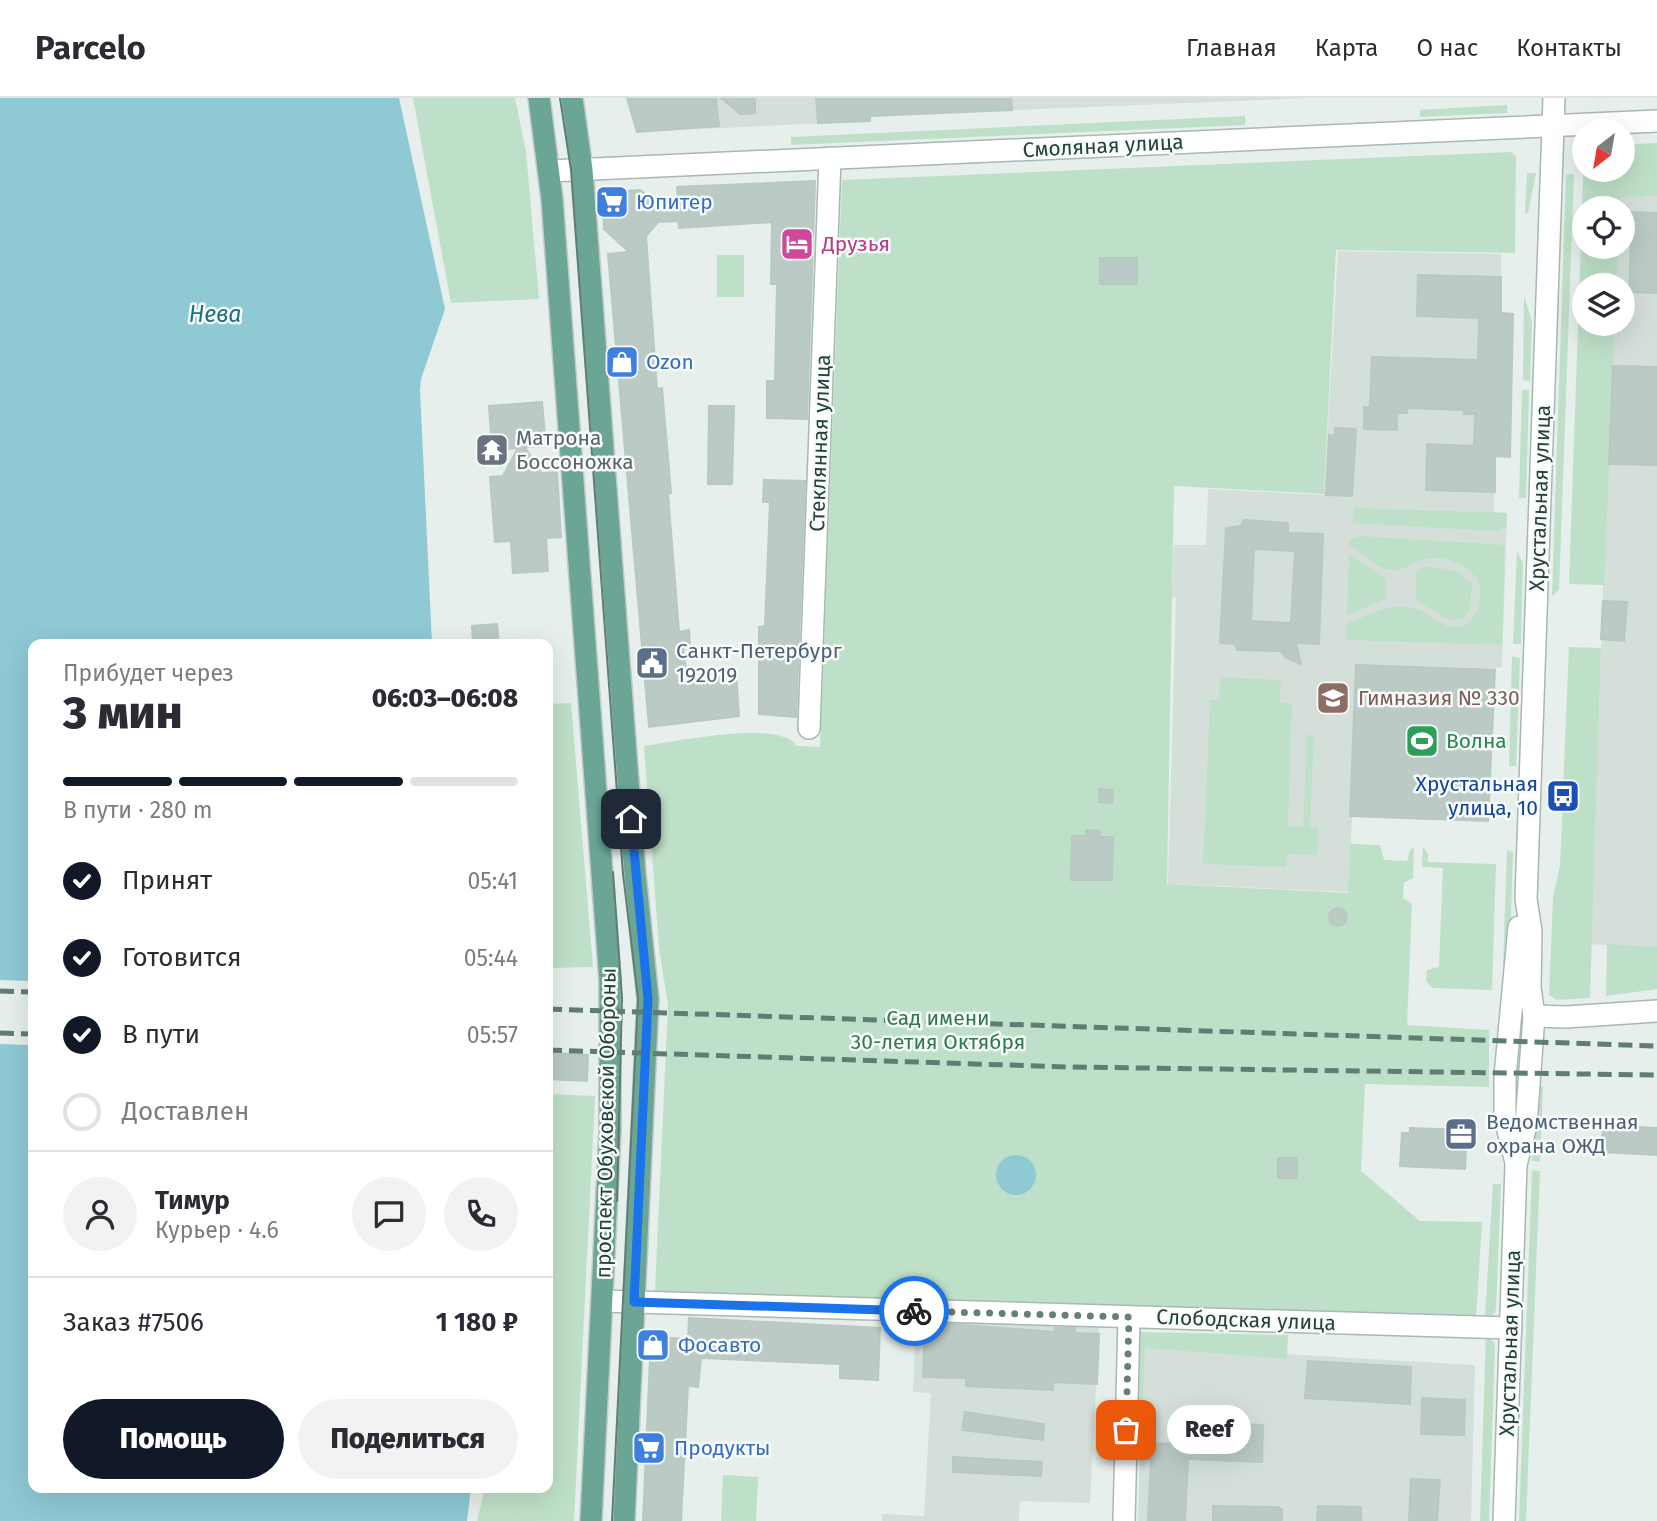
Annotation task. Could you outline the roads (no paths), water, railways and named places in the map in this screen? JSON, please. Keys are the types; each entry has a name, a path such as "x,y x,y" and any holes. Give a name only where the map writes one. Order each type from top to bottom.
{"main road":[{"name":"проспект Обуховской Обороны","path":"539,98 550,171 610,981 611,1087 591,1521"},
{"name":"проспект Обуховской Обороны","path":"572,98 582,170 635,874 648,999 624,1521"}],"street":[{"name":"Хрустальная улица","path":"1504,1521 1516,1165 1526,1125 1534,1016 1530,988 1531,932 1526,899 1554,98"},
{"name":"Смоляная улица","path":"550,171 1657,121"},
{"name":"Стеклянная улица","path":"809,728 830,158"},
{"name":"Хрустальная улица","path":"1516,1165 1506,1125 1505,1076 1518,932 1526,899"},
{"path":"1534,1016 1566,1017 1657,1011"},
{"name":"Слободская улица","path":"602,1301 1511,1328"},
{"path":"1124,1521 1129,1317"}],"water":[{"name":"Нева","path":"0,98 399,98 445,309 421,379 420,390 432,639 28,639 28,1493 470,1493 467,1521 0,1521"},
{"path":"1016,1155 1024,1156 1030,1161 1035,1167 1035,1183 1030,1189 1024,1194 1016,1195 1008,1194 1002,1189 997,1183 996,1175 997,1167 1002,1161 1008,1156"}],"tram line":[{"path":"560,98 571,170 623,874 638,999 612,1521"},
{"path":"613,872 622,998 617,1201"}],"railway":[{"path":"0,991 28,992"},
{"path":"553,1009 1657,1046"},
{"path":"0,1033 28,1034"},
{"path":"553,1050 1069,1067 1657,1075"}],"place":[{"name":"Юпитер","path":"612,202"},
{"name":"Друзья","path":"797,244"},
{"name":"Ozon","path":"622,362"},
{"name":"Матрона Боссоножка","path":"492,450"},
{"name":"Санкт-Петербург 192019","path":"652,663"},
{"name":"Гимназия № 330","path":"1333,698"},
{"name":"Волна","path":"1422,741"},
{"name":"Хрустальная улица, 10","path":"1563,796"},
{"name":"Ведомственная охрана ОЖД","path":"1461,1134"},
{"name":"Фосавто","path":"653,1345"},
{"name":"Reef","path":"1126,1430"},
{"name":"Продукты","path":"649,1448"}],"park label":[{"name":"Сад имени 30-летия Октября","path":"938,1030"}]}
